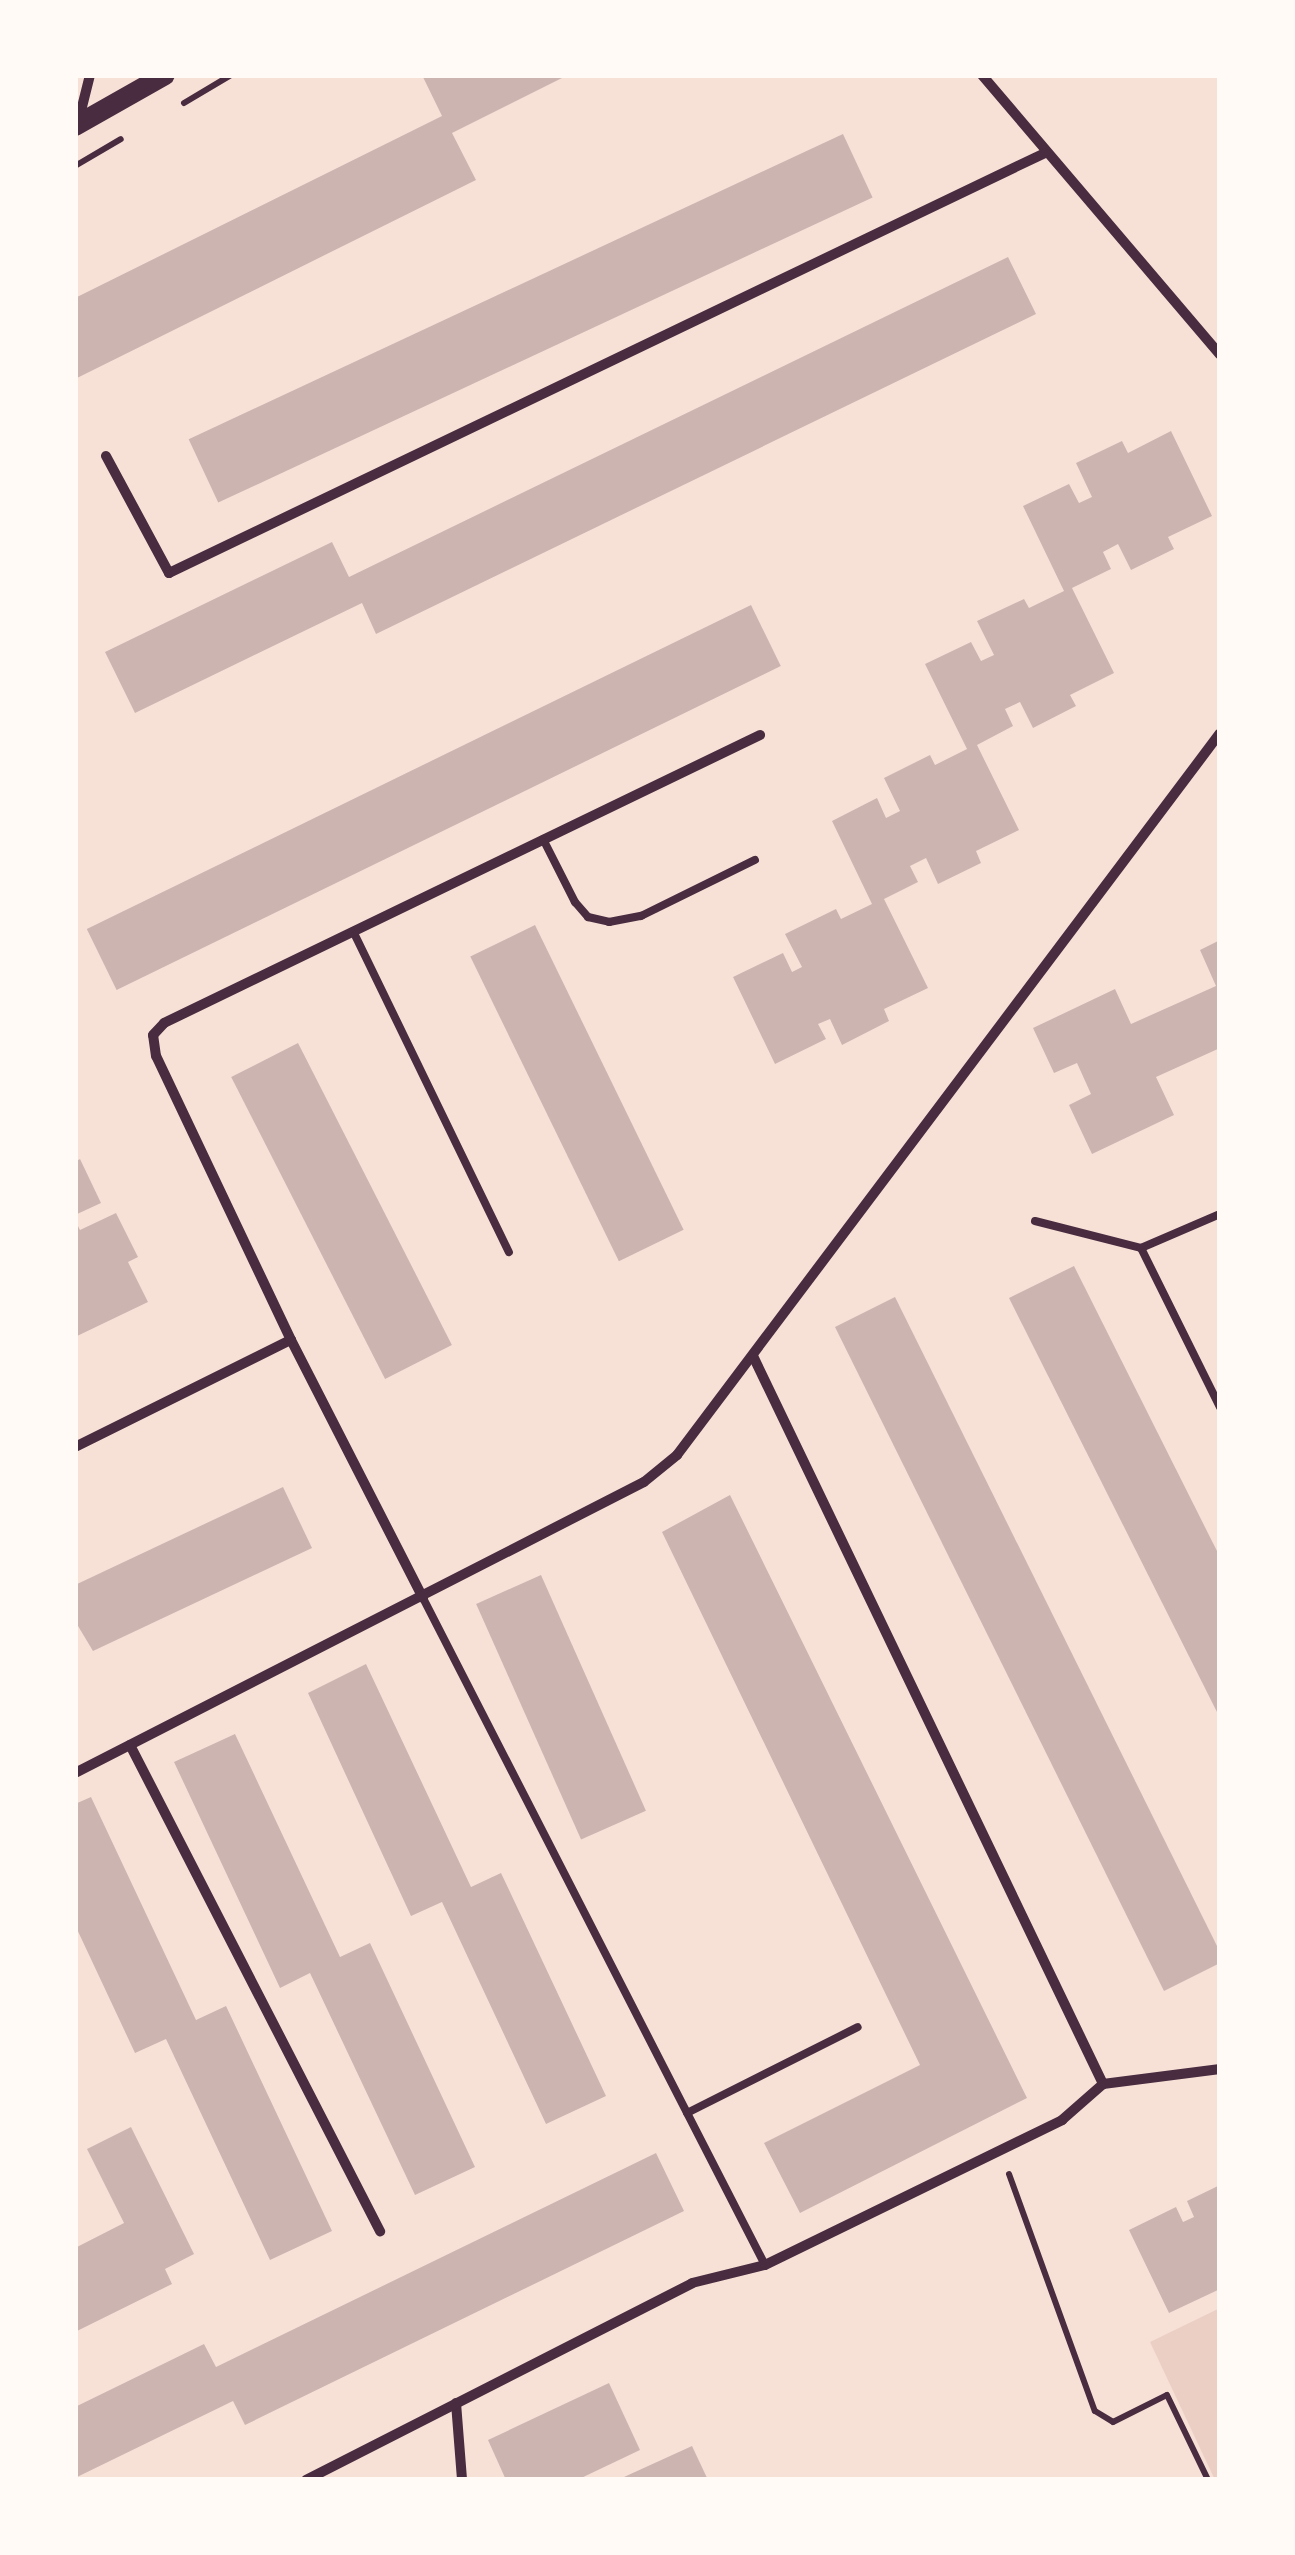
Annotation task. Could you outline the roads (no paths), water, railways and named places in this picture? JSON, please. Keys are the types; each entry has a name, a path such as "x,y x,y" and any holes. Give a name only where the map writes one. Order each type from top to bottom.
{"main road":[{"path":"76,125 165,75"}],"street":[{"path":"76,125 90,75"},
{"path":"982,75 1220,355"},
{"path":"106,456 169,573 1046,153"},
{"path":"75,1772 644,1482 677,1455 1220,733"},
{"path":"423,1598 291,1340 156,1056 153,1035 164,1023 760,735"},
{"path":"75,1447 291,1340"},
{"path":"753,1356 1104,2084"},
{"path":"130,1745 380,2231"},
{"path":"306,2480 692,2283 765,2265 1062,2120 1104,2084 1220,2069"},
{"path":"456,2403 462,2480"}],"lane":[{"path":"543,839 575,902 588,917 609,922 642,916 756,860"},
{"path":"353,931 509,1252"},
{"path":"1034,1221 1141,1248 1220,1214"},
{"path":"1141,1248 1220,1407"},
{"path":"423,1598 765,2265"},
{"path":"687,2113 858,2028"}]}
